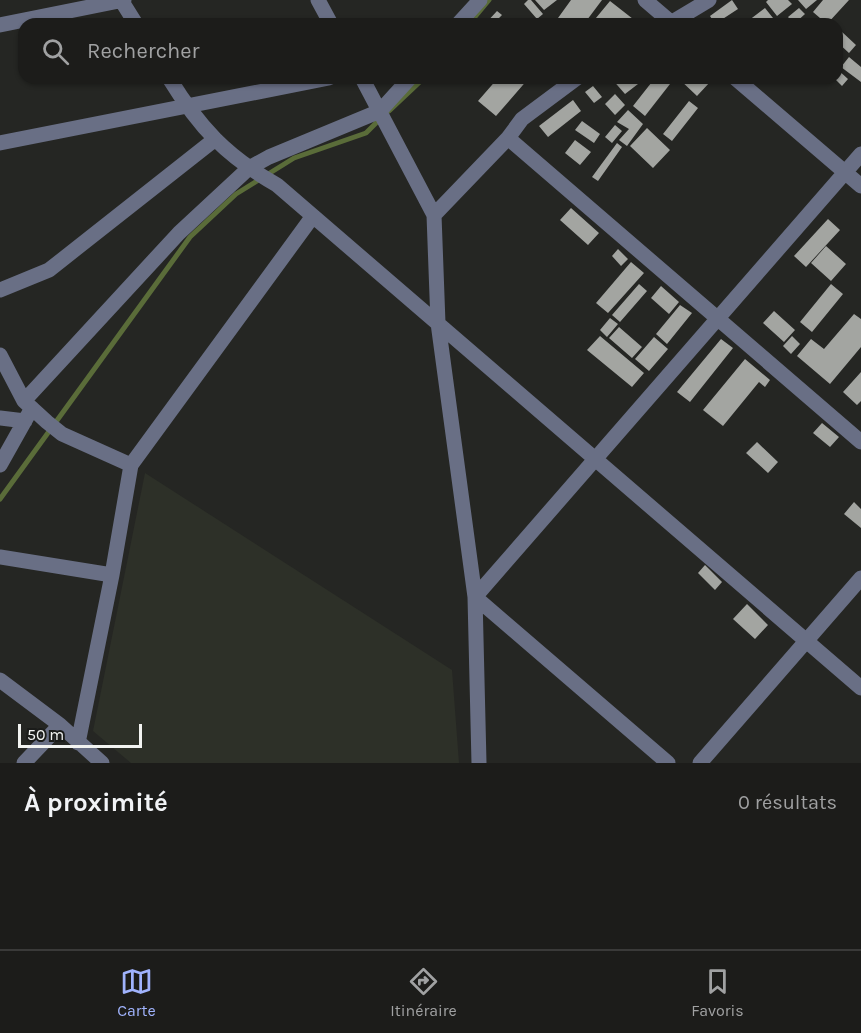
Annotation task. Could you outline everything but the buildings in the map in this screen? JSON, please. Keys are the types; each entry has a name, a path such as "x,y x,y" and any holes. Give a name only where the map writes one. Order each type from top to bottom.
{"street":[{"path":"34,18 122,0 132,18"},
{"path":"318,0 328,18"},
{"path":"464,18 480,0"},
{"path":"645,0 664,18"},
{"path":"680,18 709,0"},
{"path":"0,25 18,21"},
{"path":"173,84 186,106 214,140 252,170 277,185 861,688"},
{"path":"0,143 298,84"},
{"path":"365,84 434,215 438,323 475,597 479,763"},
{"path":"0,465 27,410 179,233 269,157 384,117 406,84"},
{"path":"434,215 508,138 522,119 569,84"},
{"path":"742,84 861,186"},
{"path":"508,138 861,442"},
{"path":"0,290 49,270 214,140"},
{"path":"475,597 861,154"},
{"path":"78,743 112,575 131,465 313,216"},
{"path":"0,355 27,410 62,434 131,465"},
{"path":"0,418 27,410"},
{"path":"0,557 112,575"},
{"path":"700,763 861,578"},
{"path":"475,597 668,763"},
{"path":"0,680 60,725 102,763"},
{"path":"24,763 60,725"}],"shaded area":[{"path":"145,473 452,670 459,763 131,763 93,731"}],"waterway":[{"path":"474,18 489,0"},
{"path":"389,111 418,84"},
{"path":"0,499 190,237 236,194 294,158 366,133 380,119"}]}
